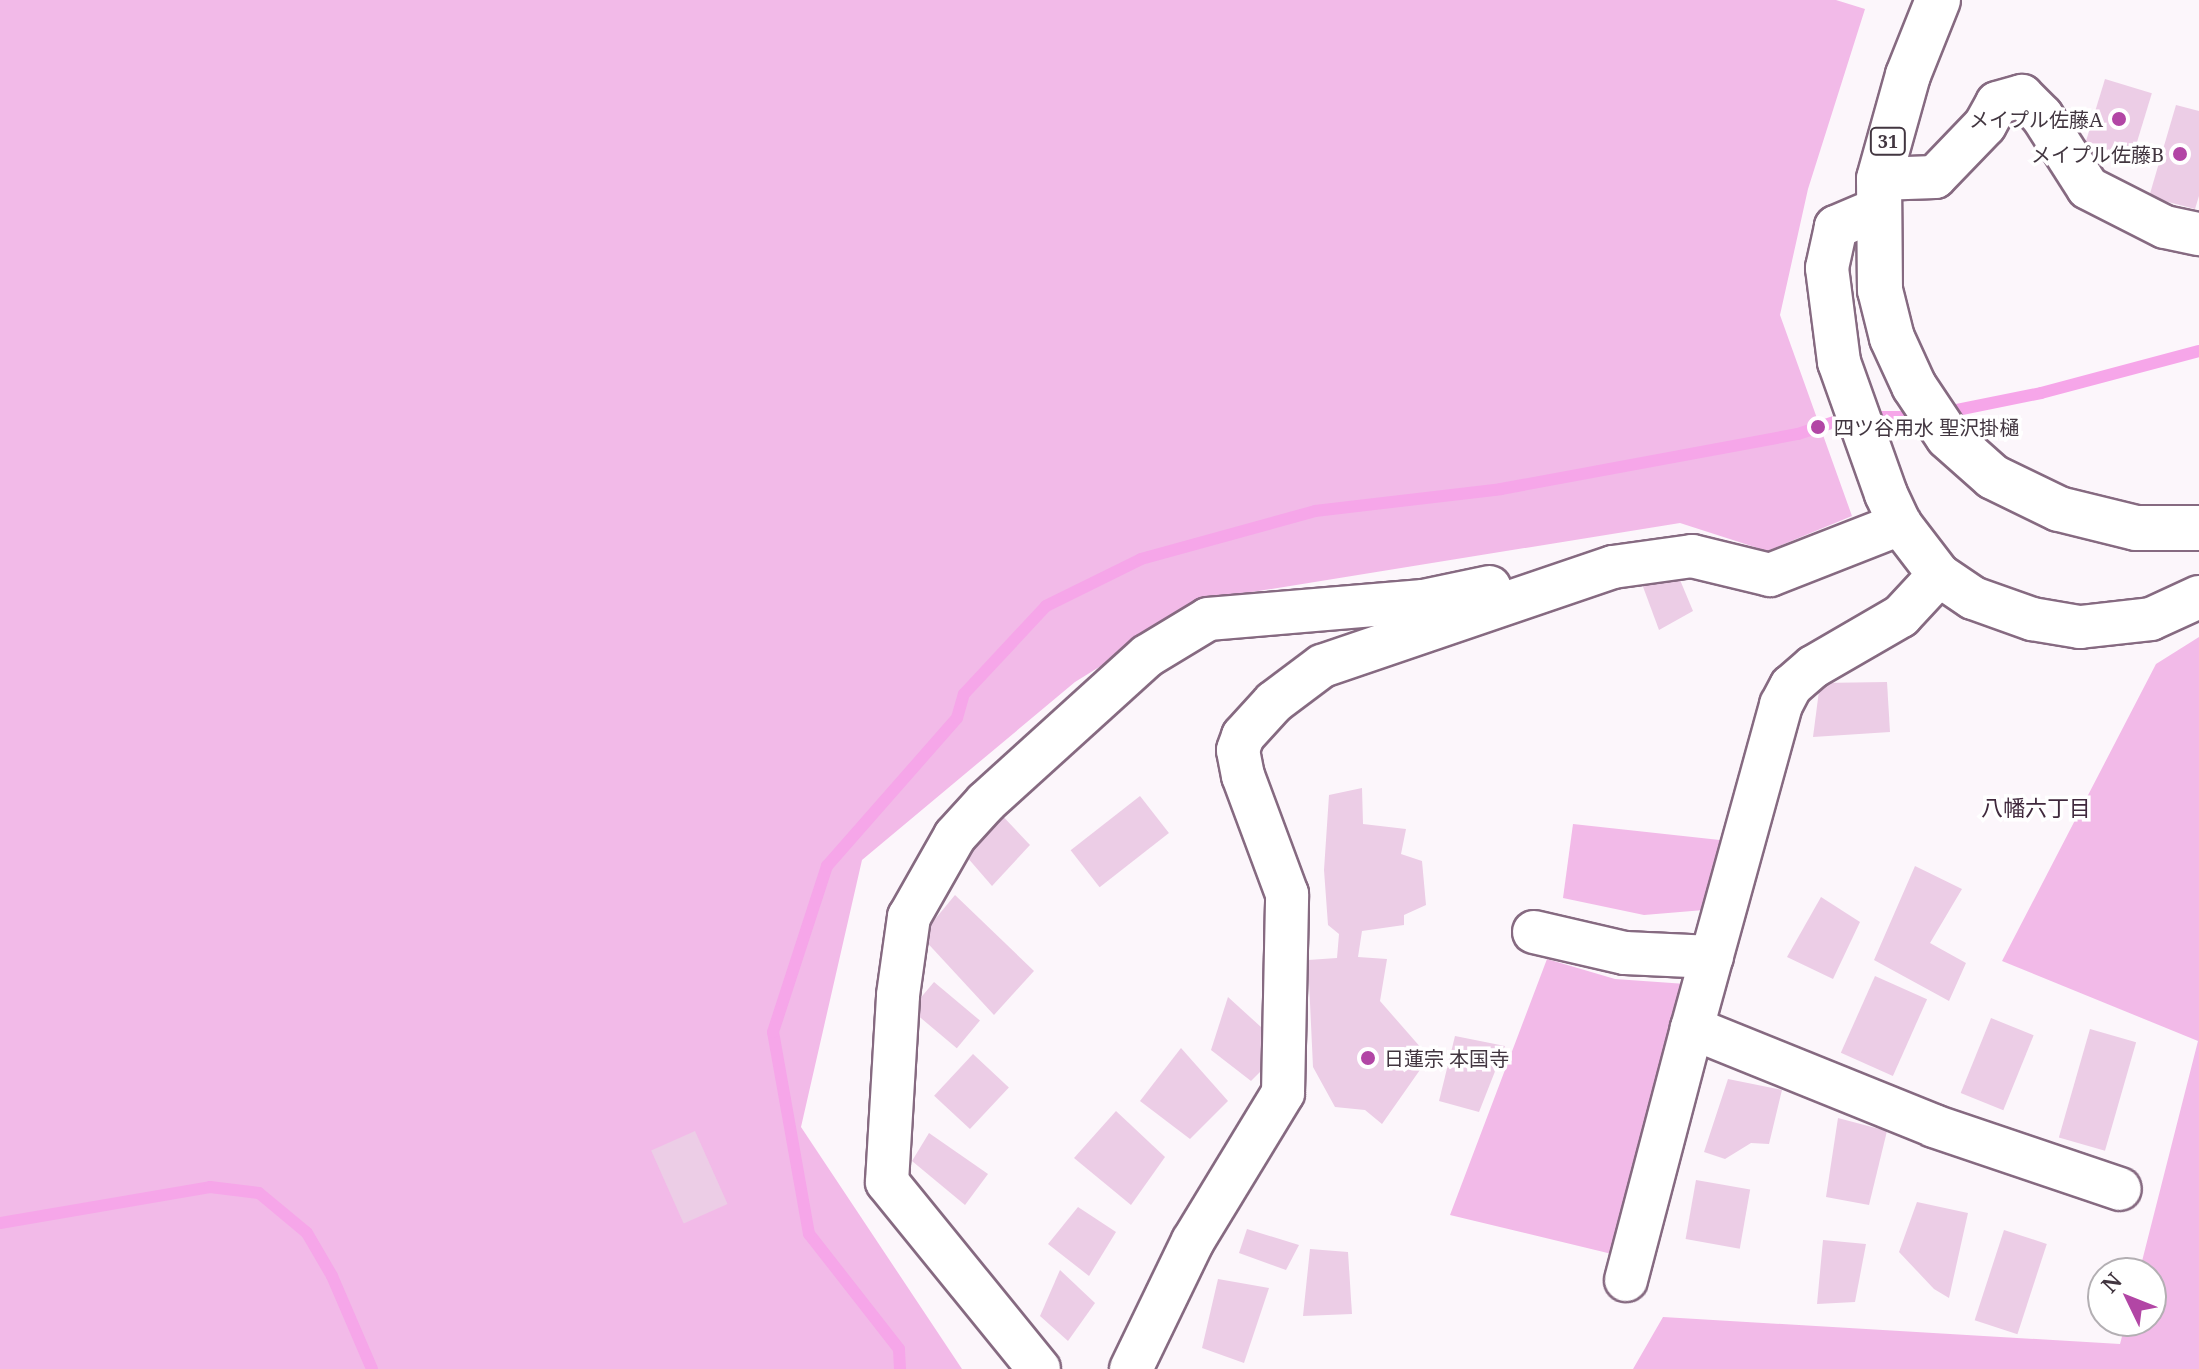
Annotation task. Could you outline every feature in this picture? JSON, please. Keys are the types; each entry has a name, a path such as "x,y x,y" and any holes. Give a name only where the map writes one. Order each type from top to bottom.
{"main road":[{"name":"31","path":"1938,0 1908,75 1878,194 1880,290 1892,338 1914,386 1948,437 1993,477 2059,509 2136,528 2199,528"}],"street":[{"path":"2199,234 2165,227 2088,188 2042,116 2022,96 1997,103 1985,125 1935,177 1878,194 1836,227 1827,268 1839,362 1893,509 1939,575 1973,598 2032,619 2080,627 2151,619 2199,597"},
{"path":"1039,1369 887,1182 898,995 909,917 955,836 986,802 1147,656 1208,619 1423,601 1692,556 1770,575 1893,509"},
{"path":"1131,1369 1193,1241 1283,1093 1287,894 1243,776 1238,750 1243,736 1274,702 1322,666 1613,567"},
{"path":"1626,1280 1781,705 1791,686 1813,667 1901,616 1939,575"},
{"path":"1534,932 1625,953 1712,957"},
{"path":"1692,1028 1934,1126 2120,1189"}],"shaded area":[{"path":"0,0 1836,0 1865,9 1808,189 1780,315 1852,516 1767,551 1680,523 1209,599 1075,682 862,860 801,1127 962,1369 0,1369"},
{"path":"2199,637 2199,1369 1633,1369 1663,1317 2120,1344 2122,1337 2167,1337 2167,1257 2143,1257 2198,1041 2002,961 2156,664"},
{"path":"1573,824 1729,841 1716,909 1644,915 1563,898"},
{"path":"1547,959 1615,979 1686,984 1616,1255 1450,1215"}],"building":[{"name":"メイプル佐藤A","path":"2105,79 2152,93 2132,157 2085,143"},
{"name":"メイプル佐藤B","path":"2176,105 2199,111 2199,196 2195,209 2149,197"},
{"path":"1675,568 1693,611 1659,630 1642,584"},
{"path":"1887,682 1890,732 1813,737 1820,683"},
{"path":"1362,788 1363,824 1406,829 1401,854 1422,861 1426,905 1404,915 1404,925 1362,931 1358,957 1387,959 1380,1001 1429,1057 1382,1124 1365,1110 1335,1107 1313,1067 1308,960 1337,958 1339,934 1328,925 1324,870 1329,795"},
{"path":"1140,796 1169,833 1100,887 1071,850"},
{"path":"997,810 1030,845 992,886 960,849"},
{"path":"1915,866 1962,889 1930,943 1966,963 1949,1001 1874,960"},
{"path":"955,895 1034,971 994,1015 921,936"},
{"path":"1821,897 1860,922 1833,979 1787,957"},
{"path":"1875,976 1927,999 1893,1076 1841,1053"},
{"path":"934,982 980,1021 957,1048 911,1010"},
{"path":"1228,997 1284,1048 1251,1081 1211,1050"},
{"path":"1991,1018 2034,1035 2003,1110 1961,1093"},
{"path":"2090,1029 2136,1042 2105,1151 2059,1138"},
{"path":"1455,1036 1505,1046 1479,1112 1439,1101"},
{"path":"1181,1048 1228,1101 1190,1139 1140,1101"},
{"path":"973,1054 1009,1087 970,1129 934,1096"},
{"path":"1728,1079 1782,1090 1769,1144 1751,1143 1725,1159 1704,1152"},
{"path":"1116,1111 1165,1157 1131,1205 1074,1158"},
{"path":"1838,1118 1887,1131 1869,1205 1826,1197"},
{"path":"695,1131 728,1204 684,1224 651,1151"},
{"path":"929,1133 988,1174 965,1205 912,1161"},
{"path":"1696,1180 1750,1190 1740,1249 1686,1239"},
{"path":"1917,1202 1968,1213 1949,1298 1934,1289 1899,1252"},
{"path":"1078,1207 1116,1232 1089,1276 1048,1244"},
{"path":"1247,1229 1299,1245 1286,1270 1239,1253"},
{"path":"2004,1230 2047,1244 2017,1334 1975,1320"},
{"path":"1823,1240 1866,1244 1855,1302 1817,1304"},
{"path":"1310,1249 1348,1252 1352,1314 1303,1316"},
{"path":"1060,1270 1095,1303 1068,1341 1040,1316"},
{"path":"1218,1279 1269,1288 1244,1363 1202,1348"}],"waterway":[{"path":"1942,413 2041,393 2199,351"},
{"path":"900,1369 899,1349 809,1234 773,1032 827,866 957,718 964,694 1046,606 1141,559 1315,511 1501,489 1798,434 1849,417 1924,417"},
{"path":"0,1223 210,1187 259,1193 307,1233 332,1276 372,1369"}],"place":[{"name":"メイプル佐藤A","path":"2119,119"},
{"name":"メイプル佐藤B","path":"2180,154"},
{"name":"四ツ谷用水 聖沢掛樋","path":"1818,427"},
{"name":"日蓮宗 本国寺","path":"1368,1058"}],"district":[{"name":"八幡六丁目","path":"2036,808"}]}
